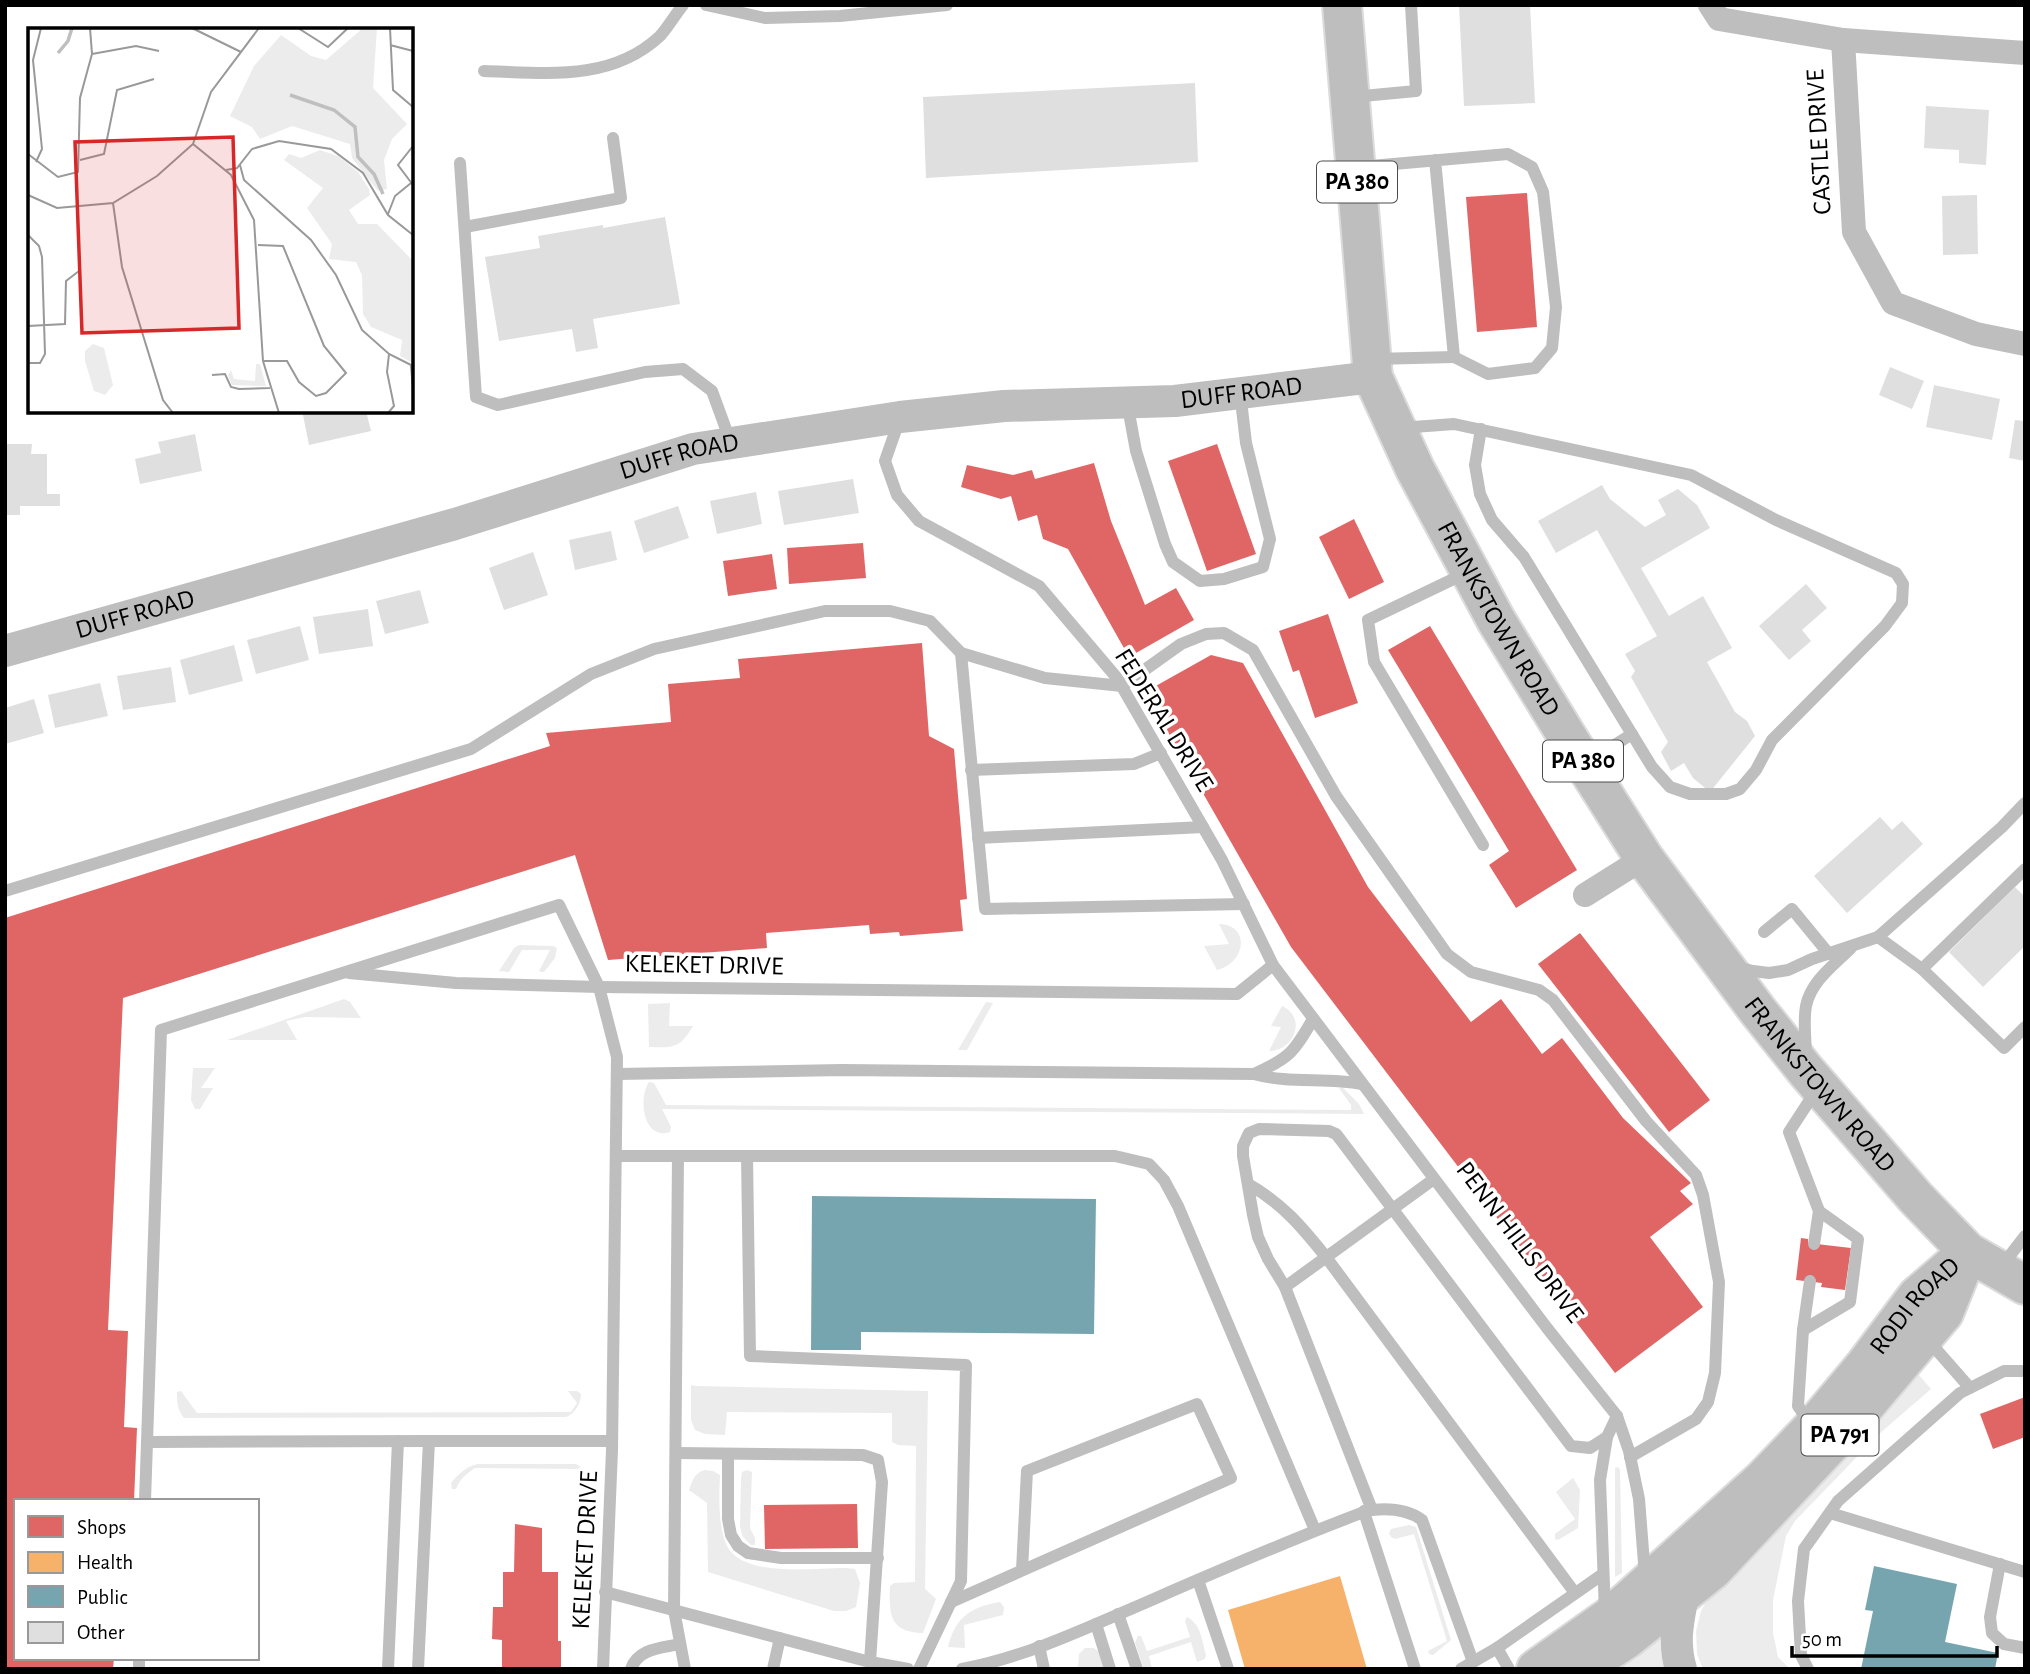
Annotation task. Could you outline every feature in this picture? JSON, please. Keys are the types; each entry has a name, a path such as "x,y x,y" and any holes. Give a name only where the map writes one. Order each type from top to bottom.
{"main road":[{"name":"FRANKSTOWN ROAD","path":"1342,5 1373,368 1415,469 1496,620 1644,858 1813,1079 1916,1198 1997,1269"},
{"name":"RODI ROAD","path":"1581,1669 1627,1639 1713,1570 1849,1425 1944,1313 1997,1269"},
{"name":"RODI ROAD","path":"1536,1669 1605,1620 1646,1586 1763,1479 1865,1365 1917,1296 1997,1269"}],"street":[{"path":"1710,5 1719,19 1843,40 2025,53"},
{"name":"CASTLE DRIVE","path":"1843,40 1854,232 1893,303 1976,334 2025,344"},
{"name":"DUFF ROAD","path":"5,651 455,524 693,449 900,417 1004,406 1175,401 1373,368"},
{"path":"1585,895 1644,858"},
{"path":"1681,1669 1676,1652 1683,1595"}],"lane":[{"path":"484,71 585,71 627,60 660,35 683,5"},
{"path":"706,5 765,18 840,16 947,5"},
{"path":"1350,97 1416,91 1411,5"},
{"path":"464,227 621,198 613,138"},
{"path":"1356,167 1508,154 1532,167 1543,192 1556,307 1552,348 1535,368 1488,374 1454,357 1373,368"},
{"path":"1435,160 1454,357"},
{"path":"460,163 476,397 498,405 645,372 683,369 712,391 732,443"},
{"path":"1126,402 1136,451 1173,562 1200,581 1224,579 1263,567 1270,539 1247,443 1240,392"},
{"name":"FEDERAL DRIVE","path":"900,417 885,461 897,495 919,520 1039,586 1117,678 1222,860 1273,965"},
{"path":"1396,428 1454,424 1481,429 1691,475 1776,520 1896,573 1903,584 1902,603 1885,626 1772,740 1756,770 1740,789 1713,795 1690,794 1670,787 1652,767 1524,556 1492,520 1480,494 1475,465 1481,429"},
{"path":"1469,571 1368,620 1374,662 1483,845"},
{"path":"5,891 471,748 591,674 654,649 825,611 890,611 930,621 961,653 1045,678 1122,685 1181,644 1206,634 1224,633 1253,650 1336,796 1447,954 1471,972 1539,990 1553,1000 1646,1121 1696,1175 1703,1195 1718,1282 1715,1373 1711,1392 1708,1402 1696,1419 1630,1457"},
{"path":"961,653 985,909 1244,904"},
{"path":"1585,764 1632,734"},
{"path":"971,770 1134,764 1161,753"},
{"path":"1722,963 1769,973 1788,970 1878,937 2002,827 2025,803"},
{"path":"978,838 1203,827"},
{"path":"1922,969 2025,869"},
{"path":"145,1499 161,1030 343,972 559,905 599,987 456,983 343,972"},
{"path":"1764,932 1793,909 1829,954"},
{"path":"1878,937 1922,969 2004,1048 2025,1027"},
{"path":"1814,1244 1819,1211 1789,1132 1813,1079 1806,1008 1810,993 1854,946"},
{"name":"PENN HILLS DRIVE","path":"1273,965 1547,1328 1617,1416 1639,1499 1646,1586"},
{"name":"KELEKET DRIVE","path":"603,1669 612,1441 617,1057 599,987 1237,994 1273,965"},
{"path":"1254,1074 1276,1064 1295,1050 1313,1018"},
{"path":"617,1074 842,1070 1254,1074 1271,1079 1345,1080 1362,1084"},
{"path":"1415,1669 1368,1511 1285,1287 1258,1237 1243,1146 1249,1133 1259,1129 1329,1130 1336,1133 1571,1446 1590,1448 1607,1437"},
{"path":"616,1156 1115,1156 1149,1164 1164,1180 1178,1206 1315,1530"},
{"path":"678,1156 674,1610 685,1669"},
{"path":"747,1156 750,1356 966,1365 961,1581 919,1669"},
{"path":"1285,1287 1434,1179"},
{"path":"1248,1184 1284,1209 1326,1257 1575,1593"},
{"path":"1803,1330 1850,1302 1858,1239 1819,1211"},
{"path":"1997,1269 2025,1236"},
{"path":"1810,1281 1803,1330 1798,1406 1812,1427"},
{"path":"1924,1336 1970,1388"},
{"path":"1808,1669 1801,1655 1798,1601 1804,1549 1829,1513 1838,1501 1960,1394 2004,1371 2025,1370"},
{"path":"951,1602 1231,1478 1198,1404 1027,1471 1022,1570"},
{"path":"1605,1620 1600,1479 1607,1437 1617,1416"},
{"path":"387,1669 398,1441"},
{"path":"418,1669 429,1441"},
{"path":"147,1442 612,1441"},
{"path":"676,1454 863,1455 878,1460 882,1482 870,1662"},
{"path":"729,1454 729,1519 731,1535 737,1546 748,1552 781,1558 878,1558"},
{"path":"962,1669 989,1664 1096,1624 1315,1530 1368,1511 1414,1514 1422,1520 1467,1665 1497,1648 1603,1574"},
{"path":"1829,1513 2025,1572"},
{"path":"2000,1564 1990,1617 1992,1633 2004,1644 2025,1648"},
{"path":"1198,1580 1227,1669"},
{"path":"606,1592 780,1638 853,1663 870,1662 908,1669"},
{"path":"1118,1614 1137,1669"},
{"path":"1096,1624 1110,1669"},
{"path":"773,1669 780,1638"},
{"path":"631,1669 643,1652 680,1644"},
{"path":"1039,1646 1044,1669"},
{"path":"1497,1648 1509,1669"}],"shaded area":[{"path":"1219,924 1236,931 1241,945 1234,960 1217,970 1204,946 1229,944"},
{"path":"519,945 553,946 557,948 555,958 544,972 541,972 539,971 550,950 522,950 509,972 499,971 514,948"},
{"path":"344,999 350,1002 361,1018 305,1017 286,1021 297,1040 227,1040"},
{"path":"986,1002 993,1003 967,1050 958,1050"},
{"path":"670,1003 669,1026 693,1026 676,1045 649,1047 648,1004"},
{"path":"1282,1006 1290,1011 1294,1018 1295,1033 1286,1046 1269,1051 1281,1027 1271,1026"},
{"path":"193,1068 215,1068 201,1088 213,1088 200,1109 195,1109 191,1100"},
{"path":"649,1082 654,1083 666,1105 1351,1110 1351,1105 1339,1088 1342,1087 1359,1104 1364,1114 662,1109 671,1127 670,1132 661,1133 654,1130 645,1116 644,1098"},
{"path":"1918,1374 1931,1389 1879,1434 1795,1521 1786,1536 1773,1600 1773,1633 1778,1657 1790,1669 1703,1669 1697,1654 1696,1631 1701,1611 1712,1590 1787,1521 1875,1427"},
{"path":"691,1385 928,1391 925,1589 936,1599 923,1633 903,1629 893,1620 891,1613 890,1586 894,1583 915,1582 916,1446 892,1442 892,1413 727,1412 725,1435 705,1434 695,1430 691,1420"},
{"path":"181,1391 197,1413 571,1412 577,1403 568,1391 581,1394 577,1408 566,1417 184,1418 177,1402 177,1392"},
{"path":"478,1464 576,1464 581,1467 475,1468 464,1477 456,1489 452,1489 451,1483 457,1477"},
{"path":"1618,1467 1622,1573 1615,1577 1615,1468"},
{"path":"705,1470 720,1475 719,1505 722,1528 724,1539 733,1554 743,1561 771,1568 855,1569 860,1583 856,1607 846,1611 834,1611 708,1572 707,1503 689,1490 696,1475"},
{"path":"742,1472 752,1472 750,1528 755,1545 751,1545 743,1537 740,1527 741,1479"},
{"path":"1573,1478 1580,1490 1578,1528 1558,1540 1555,1539 1555,1534 1575,1519 1556,1492"},
{"path":"1409,1525 1416,1527 1451,1640 1433,1655 1428,1651 1447,1641 1414,1534 1395,1539 1389,1533 1391,1529"},
{"path":"1000,1602 1004,1607 1003,1615 964,1625 965,1648 948,1647 955,1628 965,1616 980,1607"},
{"path":"1187,1617 1200,1633 1205,1659 1197,1662 1191,1642 1149,1656 1152,1669 1144,1669 1135,1643 1138,1636 1141,1636 1147,1651 1190,1637 1185,1621"},
{"path":"1654,1633 1663,1637 1669,1669 1607,1669"},
{"path":"1085,1648 1094,1648 1099,1652 1105,1669 1078,1669 1079,1654"}],"building: Shops":[{"path":"1527,193 1537,327 1477,332 1466,197"},
{"path":"1217,444 1256,554 1207,571 1168,461"},
{"path":"1094,463 1111,521 1145,605 1176,588 1194,620 1129,657 1068,549 1043,539 1037,515 1018,521 1011,496 1001,499 961,487 967,465 1013,475 1032,470 1035,479"},
{"path":"1354,519 1384,582 1349,599 1319,537"},
{"path":"863,543 866,578 789,584 787,548"},
{"path":"772,554 777,589 728,596 723,561"},
{"path":"1328,614 1358,703 1315,718 1299,670 1293,672 1279,631"},
{"path":"1430,626 1577,870 1516,908 1489,865 1509,851 1388,650"},
{"path":"922,643 929,736 954,749 967,899 960,900 963,931 900,936 899,932 870,934 869,925 766,933 767,948 608,960 575,855 123,998 108,1330 128,1331 124,1427 137,1428 134,1499 14,1499 14,1660 114,1660 113,1669 5,1669 5,918 550,746 546,733 671,722 668,684 740,678 738,659"},
{"path":"1211,655 1243,663 1368,887 1471,1022 1501,999 1542,1054 1562,1038 1623,1118 1691,1183 1680,1191 1693,1204 1650,1237 1703,1307 1615,1373 1291,947 1145,692"},
{"path":"1580,933 1710,1100 1669,1132 1538,964"},
{"path":"1801,1238 1808,1239 1808,1243 1851,1248 1845,1290 1821,1287 1822,1283 1796,1280"},
{"path":"2025,1397 2025,1437 1993,1449 1980,1414"},
{"path":"857,1504 858,1548 765,1549 764,1505"},
{"path":"515,1524 542,1528 542,1572 558,1572 558,1641 561,1641 561,1669 502,1669 502,1640 492,1639 493,1607 503,1607 503,1572 514,1572"}],"building: Health":[{"path":"1340,1576 1367,1669 1245,1669 1228,1610"}],"building: Public":[{"path":"812,1196 1096,1199 1094,1334 861,1332 861,1350 811,1350"},
{"path":"1874,1566 1957,1584 1945,1642 1998,1653 1995,1669 1861,1669 1873,1611 1865,1610"}],"building: Other":[{"path":"1459,5 1530,5 1535,103 1464,106"},
{"path":"1195,83 1198,162 926,178 923,97"},
{"path":"1926,106 1989,110 1986,165 1959,163 1959,150 1924,148"},
{"path":"1977,195 1978,254 1943,255 1942,196"},
{"path":"665,217 680,304 593,319 598,348 576,352 572,329 499,341 485,257 540,248 538,236"},
{"path":"1890,367 1924,381 1912,409 1879,395"},
{"path":"1934,385 2000,399 1992,440 1926,427"},
{"path":"366,413 371,431 309,445 303,415"},
{"path":"2015,420 2025,421 2025,461 2009,458"},
{"path":"195,434 202,471 140,484 135,459 161,453 158,442"},
{"path":"7,444 32,444 31,454 47,454 47,494 60,494 60,506 20,506 20,515 6,515"},
{"path":"853,479 859,513 784,525 778,491"},
{"path":"1602,485 1610,499 1645,527 1666,515 1658,500 1678,489 1697,505 1710,528 1641,568 1669,616 1703,596 1732,648 1707,662 1735,712 1747,721 1755,736 1710,792 1693,778 1684,763 1671,771 1661,752 1668,742 1631,677 1635,671 1625,654 1657,636 1597,530 1556,553 1538,521"},
{"path":"756,492 762,524 717,534 710,501"},
{"path":"678,506 689,538 644,553 634,521"},
{"path":"611,531 617,560 575,570 569,540"},
{"path":"533,552 548,595 504,610 489,568"},
{"path":"1806,584 1827,608 1802,630 1811,641 1789,660 1759,626"},
{"path":"420,590 429,623 385,634 376,601"},
{"path":"368,609 373,646 319,654 313,617"},
{"path":"300,626 309,660 256,674 247,640"},
{"path":"234,645 243,681 189,695 180,660"},
{"path":"171,667 176,702 123,710 117,676"},
{"path":"100,683 108,716 55,728 48,695"},
{"path":"34,699 44,733 5,744 5,708"},
{"path":"1880,817 1892,830 1902,821 1923,844 1847,913 1814,876"},
{"path":"2015,887 2025,897 2025,946 1983,987 1949,952"}]}
